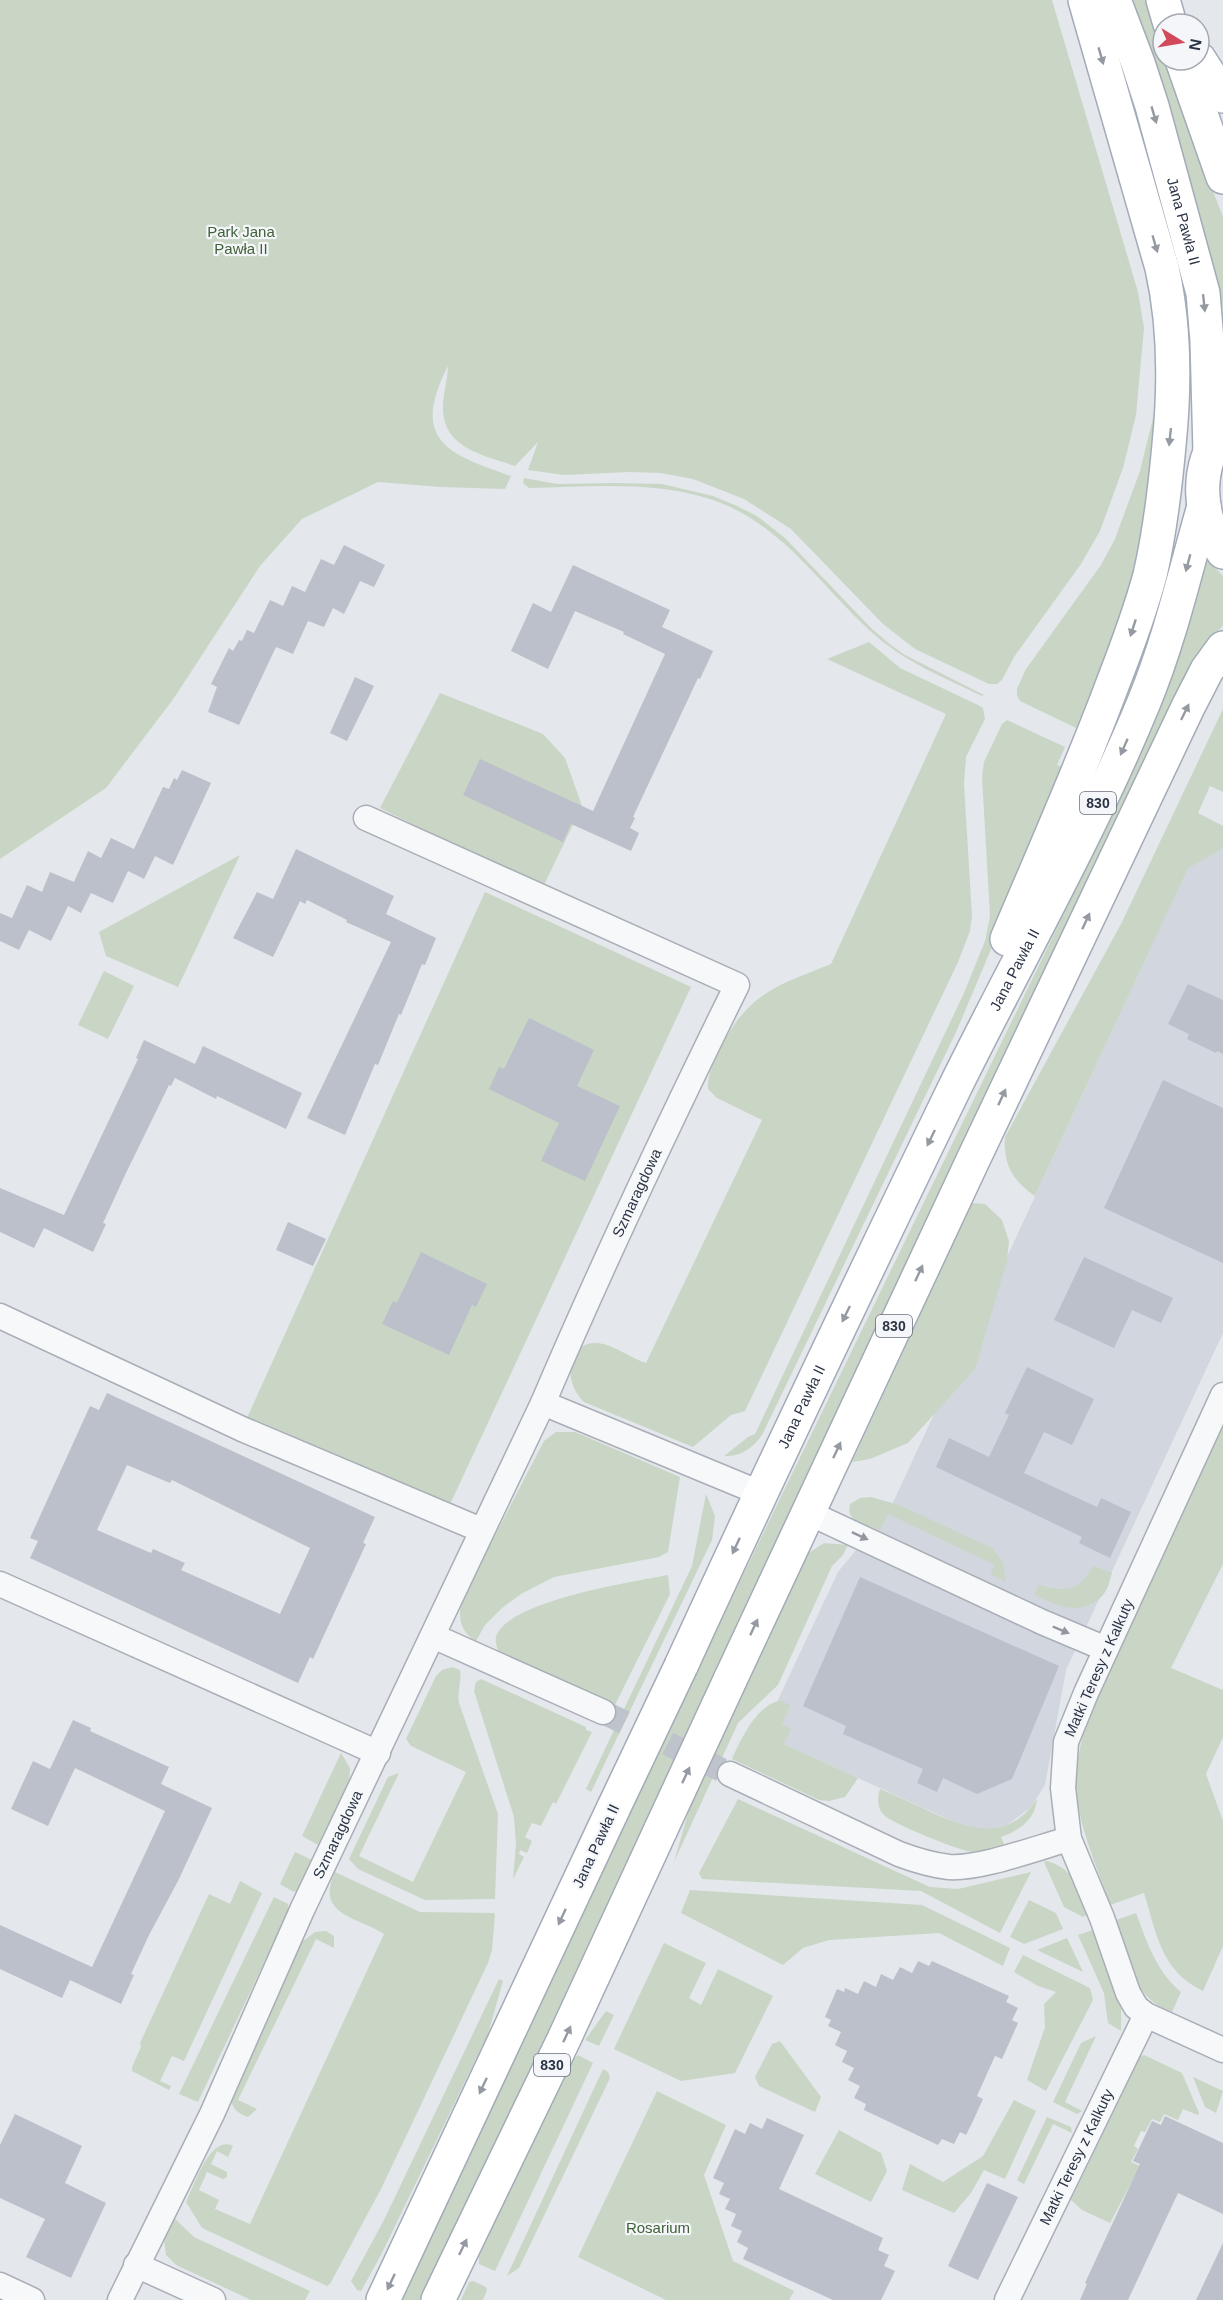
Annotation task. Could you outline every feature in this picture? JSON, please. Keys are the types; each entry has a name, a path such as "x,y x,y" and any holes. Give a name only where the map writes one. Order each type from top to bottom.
{"main road":[{"path":"956,1085 1002,951 1098,725 1133,631 1149,577 1159,532 1166,483 1172,413 1170,302 1085,0"},
{"name":"Jana Pawła II","path":"1114,0 1148,96 1203,293 1216,441"},
{"path":"1186,72 1223,177"},
{"path":"1207,72 1223,96"},
{"name":"830","path":"1216,441 1203,479 1203,506 1213,537 1223,552"},
{"name":"Jana Pawła II","path":"383,2300 760,1493 956,1085 1108,783 1144,702 1166,645 1203,506"},
{"name":"830","path":"438,2300 564,2039 807,1512 1188,707 1207,670 1223,648"}],"street":[{"name":"Szmaragdowa","path":"120,2300 212,2114 258,2006 543,1403 621,1226 737,985 366,818"},
{"path":"0,1316 242,1429 481,1530"},
{"name":"Matki Teresy z Kalkuty","path":"1223,1395 1086,1693 1066,1742 1063,1788 1069,1839 1102,1918 1128,1993 1136,2007 1146,2015 1223,2050"},
{"path":"543,1403 760,1493"},
{"path":"807,1512 1042,1622 1106,1649"},
{"path":"0,1584 378,1753"},
{"path":"433,1635 603,1712"},
{"path":"730,1774 922,1863 951,1867 975,1866 1069,1839"},
{"name":"Matki Teresy z Kalkuty","path":"1007,2300 1146,2015"},
{"path":"136,2265 213,2300"},
{"path":"0,2285 32,2300"}],"shaded area":[{"path":"1223,845 1223,1333 1066,1670 1045,1785 1031,1807 1006,1826 985,1830 963,1826 762,1734 838,1572 890,1509 1188,867 1221,850"}],"green space":[{"name":"Park Jana Pawła II","path":"0,0 1052,0 1138,292 1144,328 1136,415 1123,468 1100,531 1081,564 1014,657 1002,680 997,684 989,684 915,649 883,624 791,529 744,499 693,479 661,473 564,475 528,470 538,442 515,466 469,449 451,434 445,424 443,405 448,366 437,391 433,411 434,428 441,440 453,451 469,460 511,476 505,489 378,482 302,519 260,566 174,698 106,788 0,859"},
{"path":"1131,0 1148,0 1152,12 1151,54"},
{"path":"1158,72 1171,72 1194,142 1223,217 1223,310 1210,254"},
{"path":"1157,402 1159,453 1129,607 1076,728 1020,701 1017,689 1026,669 1101,565 1115,539 1140,471"},
{"path":"524,478 557,484 662,484 713,496 737,506 757,516 785,538 872,629 891,645 905,655 984,695 927,669 888,646 856,618 782,542 761,525 738,511 713,500 668,490 622,486 529,488 523,483"},
{"path":"1202,554 1223,576 1223,625 1192,663 1089,877 422,2300 396,2300 709,1645 1091,858"},
{"path":"869,642 900,668 983,708 985,719 966,757 964,784 972,916 970,931 958,962 745,1411 731,1415 693,1447 584,1402 577,1394 573,1384 570,1374 571,1365 579,1349 587,1344 598,1343 610,1346 646,1363 762,1120 717,1098 708,1089 710,1073 720,1049 741,1015 753,1003 779,986 831,964 946,714 827,659"},
{"path":"440,693 543,734 565,758 582,806 542,889 380,808"},
{"path":"1223,709 1223,792 1210,786 1198,813 1223,826 1223,845 1221,850 1188,868 1035,1196 1015,1178 1011,1171 1006,1156 1005,1137 1121,924"},
{"path":"1007,720 1065,747 1057,765 1067,769 957,1030 764,1431 748,1450 737,1455 724,1456 755,1434 964,993 985,941 990,916 982,777 984,762 1002,724"},
{"path":"240,855 178,987 106,956 99,932"},
{"path":"485,892 691,987 445,1515 242,1429"},
{"path":"104,971 134,986 108,1039 78,1025"},
{"path":"972,1203 985,1204 1002,1220 1009,1241 1007,1261 975,1369 908,1443 870,1459 852,1462"},
{"path":"1223,1425 1223,1564 1171,1668 1223,1690 1223,1737 1206,1774 1223,1821 1223,1946 1203,1991 1177,1973 1169,1962 1157,1936 1144,1893 1110,1905 1088,1845 1077,1798 1076,1775 1086,1723"},
{"path":"556,1432 575,1432 680,1477 668,1552 659,1557 554,1577 521,1594 502,1608 485,1625 476,1641 466,1633 461,1623 462,1599 544,1441"},
{"path":"706,1494 715,1516 712,1540 591,1792 586,1789 692,1566"},
{"path":"871,1497 899,1505 992,1548 1003,1562 1006,1582 990,1574 995,1565 888,1514 880,1530 854,1521 849,1512 850,1504 860,1498"},
{"path":"824,1543 848,1545 843,1555 832,1566 778,1685 738,1723 674,1862 692,1799 807,1554"},
{"path":"1094,1566 1112,1573 1105,1593 1095,1602 1078,1608 1069,1608 1034,1594 1039,1585 1058,1589 1071,1588 1082,1581"},
{"path":"668,1575 670,1594 615,1705 498,1652 497,1634 508,1622 526,1611 575,1594"},
{"path":"452,1667 460,1670 459,1703 498,1814 495,1899 425,1900 358,1869 349,1859 388,1777 399,1773 359,1856 413,1882 466,1772 411,1746 406,1739 436,1676 442,1670"},
{"path":"481,1679 586,1727 586,1730 592,1732 556,1804 553,1802 541,1826 532,1823 525,1837 532,1841 527,1853 520,1850 519,1854 524,1857 513,1879 516,1844 514,1817 474,1691 476,1682"},
{"path":"781,1701 790,1705 782,1724 791,1729 784,1744 858,1778 845,1797 829,1801 819,1800 732,1759 757,1715 773,1703"},
{"path":"341,1753 350,1768 349,1783 320,1846 302,1836"},
{"path":"880,1789 950,1820 977,1828 990,1829 1003,1827 1014,1821 1037,1799 1030,1818 1014,1831 1001,1837 1004,1844 989,1850 973,1852 942,1842 889,1819 879,1806"},
{"path":"738,1799 930,1887 958,1889 1031,1872 1000,1933 921,1891 702,1879 699,1873"},
{"path":"295,1852 312,1860 298,1890 294,1892 280,1884"},
{"path":"1044,1862 1055,1864 1069,1874 1088,1914 1083,1917 1064,1907"},
{"path":"335,1872 420,1912 494,1913 495,1915 492,1950 488,1963 382,2187 327,2286 202,2228 186,2202 210,2154 217,2147 225,2144 233,2146 228,2157 217,2151 211,2164 227,2172 227,2177 223,2179 207,2172 199,2190 219,2200 215,2209 250,2224 384,1934 351,1918 334,1906 330,1897 330,1886"},
{"path":"240,1881 262,1893 184,2061 172,2056 160,2081 171,2086 169,2090 132,2071 141,2047 140,2043 209,1894 230,1904"},
{"path":"690,1890 922,1905 1010,1948 1003,1966 939,1933 829,1940 803,1948 783,1965 681,1913"},
{"path":"274,1897 288,1904 289,1910 198,2102 179,2094"},
{"path":"1029,1900 1056,1913 1063,1929 1024,1944 1010,1937"},
{"path":"1136,1913 1148,1945 1159,1965 1172,1984 1181,1992 1172,2012 1151,2000 1138,1984 1129,1963 1116,1920"},
{"path":"1093,1930 1121,2009 1121,2031 1108,2023 1104,1993 1078,1935"},
{"path":"326,1931 334,1936 334,1948 316,1939 238,2100 257,2109 248,2117 243,2115 233,2106 231,2098 233,2088 302,1942 315,1932"},
{"path":"1067,1938 1083,1972 1037,1950"},
{"path":"664,1943 706,1963 689,1998 701,2005 718,1969 773,1996 735,2073 681,2081 614,2049"},
{"path":"1023,1955 1090,1988 1093,2000 1046,2091 1027,2080 1045,2027 1044,2004 1056,1992 1038,1986 1014,1972"},
{"path":"499,1979 503,1981 488,2034 382,2253 361,2291 357,2290 351,2281 384,2220"},
{"path":"606,2011 614,2015 599,2046 585,2040"},
{"path":"1096,2036 1065,2102 1082,2111 1077,2114 1053,2102 1081,2043"},
{"path":"780,2041 821,2097 815,2112 759,2086 755,2077 772,2044"},
{"path":"578,2055 593,2063 495,2271 479,2264 479,2256 572,2060"},
{"path":"1144,2055 1182,2073 1199,2113 1198,2115 1183,2109 1178,2120 1164,2114 1160,2122 1152,2119 1145,2132 1141,2131 1134,2146 1138,2149 1131,2162 1140,2166 1110,2223 1082,2210 1071,2200 1140,2057"},
{"path":"603,2069 608,2072 610,2078 519,2268 507,2276"},
{"path":"1193,2077 1223,2091 1216,2113 1205,2107"},
{"name":"Rosarium","path":"657,2091 726,2125 704,2175 733,2261 794,2291 789,2300 666,2300 578,2257"},
{"path":"1014,2100 1036,2111 1005,2179 984,2170 971,2193 954,2213 902,2190 910,2164 943,2182 983,2156"},
{"path":"1047,2117 1071,2127 1072,2133 1053,2124 1024,2184 1017,2180"},
{"path":"839,2130 881,2153 887,2171 871,2202 815,2174"},
{"path":"172,2216 194,2237 310,2291 305,2300 251,2300 176,2265 166,2255 164,2239"},
{"path":"473,2281 486,2287 483,2300 461,2300 469,2282"}],"building":[{"path":"344,545 385,565 374,587 360,581 344,614 333,608 324,627 308,621 293,654 276,647 239,725 208,712 217,687 211,684 229,648 233,651 239,640 242,641 247,630 254,633 270,600 283,606 292,586 305,592 321,559 334,565"},
{"path":"573,565 670,610 662,627 713,651 633,817 635,818 630,828 639,833 631,851 571,824 563,842 463,795 480,759 593,811 665,654 623,634 624,632 575,611 548,669 511,651 533,603 551,612"},
{"path":"355,677 374,686 347,741 330,733"},
{"path":"182,770 211,783 173,865 155,856 144,879 128,871 113,903 91,893 81,913 68,906 51,941 29,930 19,950 0,941 0,913 12,918 27,885 42,892 50,872 74,882 88,851 101,858 111,838 134,849 163,787 169,789 174,778 177,780"},
{"path":"296,849 394,896 386,914 436,938 425,965 422,964 401,1015 399,1014 378,1065 375,1064 345,1135 307,1118 391,942 346,922 347,920 307,900 305,904 300,901 273,957 233,938 257,892 273,899"},
{"path":"1188,984 1223,1000 1223,1054 1187,1039 1189,1034 1168,1024"},
{"path":"529,1018 594,1050 577,1086 620,1106 585,1181 541,1161 559,1123 489,1089 499,1067 504,1069"},
{"path":"144,1040 195,1064 203,1046 302,1093 286,1129 217,1096 216,1099 175,1078 171,1086 169,1085 126,1173 103,1223 106,1224 93,1252 44,1228 34,1248 0,1232 0,1188 64,1215 138,1059 136,1058"},
{"path":"1163,1080 1223,1108 1223,1263 1104,1208"},
{"path":"288,1222 326,1239 313,1266 276,1250"},
{"path":"421,1252 487,1284 476,1307 472,1305 449,1355 382,1324 393,1301 397,1303"},
{"path":"1084,1257 1173,1298 1161,1323 1132,1310 1114,1348 1054,1320"},
{"path":"1027,1367 1094,1399 1072,1445 1044,1432 1024,1473 1097,1507 1101,1498 1131,1512 1110,1558 1079,1543 1082,1537 936,1467 949,1438 989,1457 1009,1415 1005,1413"},
{"path":"107,1393 375,1517 363,1543 366,1544 313,1659 310,1657 298,1683 30,1558 38,1541 30,1538 90,1406 99,1410","holes":["127,1465 170,1483 172,1480 310,1548 280,1614 181,1570 185,1563 153,1549 151,1553 97,1530"]},
{"path":"860,1577 1059,1666 1012,1779 977,1794 943,1778 937,1792 917,1783 923,1769 843,1734 846,1726 803,1706"},
{"path":"73,1720 91,1728 90,1731 169,1767 161,1784 212,1808 178,1881 149,1935 131,1974 134,1975 121,2004 70,1980 62,1998 0,1969 0,1925 92,1967 165,1811 75,1768 48,1826 11,1809 33,1761 50,1769"},
{"path":"918,1961 929,1966 932,1961 1009,1996 1006,2002 1018,2008 1012,2020 1018,2023 1002,2059 995,2056 977,2096 983,2099 973,2121 966,2135 960,2132 954,2144 942,2139 938,2145 864,2110 866,2104 854,2098 860,2086 848,2080 854,2068 842,2062 847,2051 835,2045 841,2032 828,2026 831,2020 825,2017 837,1989 844,1992 845,1988 858,1994 864,1981 876,1987 881,1974 893,1980 900,1967 912,1973"},
{"path":"15,2114 82,2146 65,2183 106,2203 71,2278 26,2257 45,2219 0,2198 0,2145"},
{"path":"1165,2116 1223,2143 1223,2214 1178,2193 1128,2300 1080,2300 1087,2284 1085,2283 1140,2164 1133,2161 1152,2121 1161,2125"},
{"path":"767,2118 804,2135 779,2189 883,2238 878,2250 889,2255 884,2266 895,2271 881,2300 833,2300 743,2259 748,2248 737,2242 742,2231 731,2226 736,2214 725,2209 730,2199 719,2194 724,2183 713,2178 735,2129 745,2134 750,2123 762,2129"},
{"path":"987,2183 1018,2197 978,2280 948,2266"},
{"path":"1223,2243 1223,2300 1196,2300"}],"tunnel":[{"path":"603,1712 730,1774"}]}
